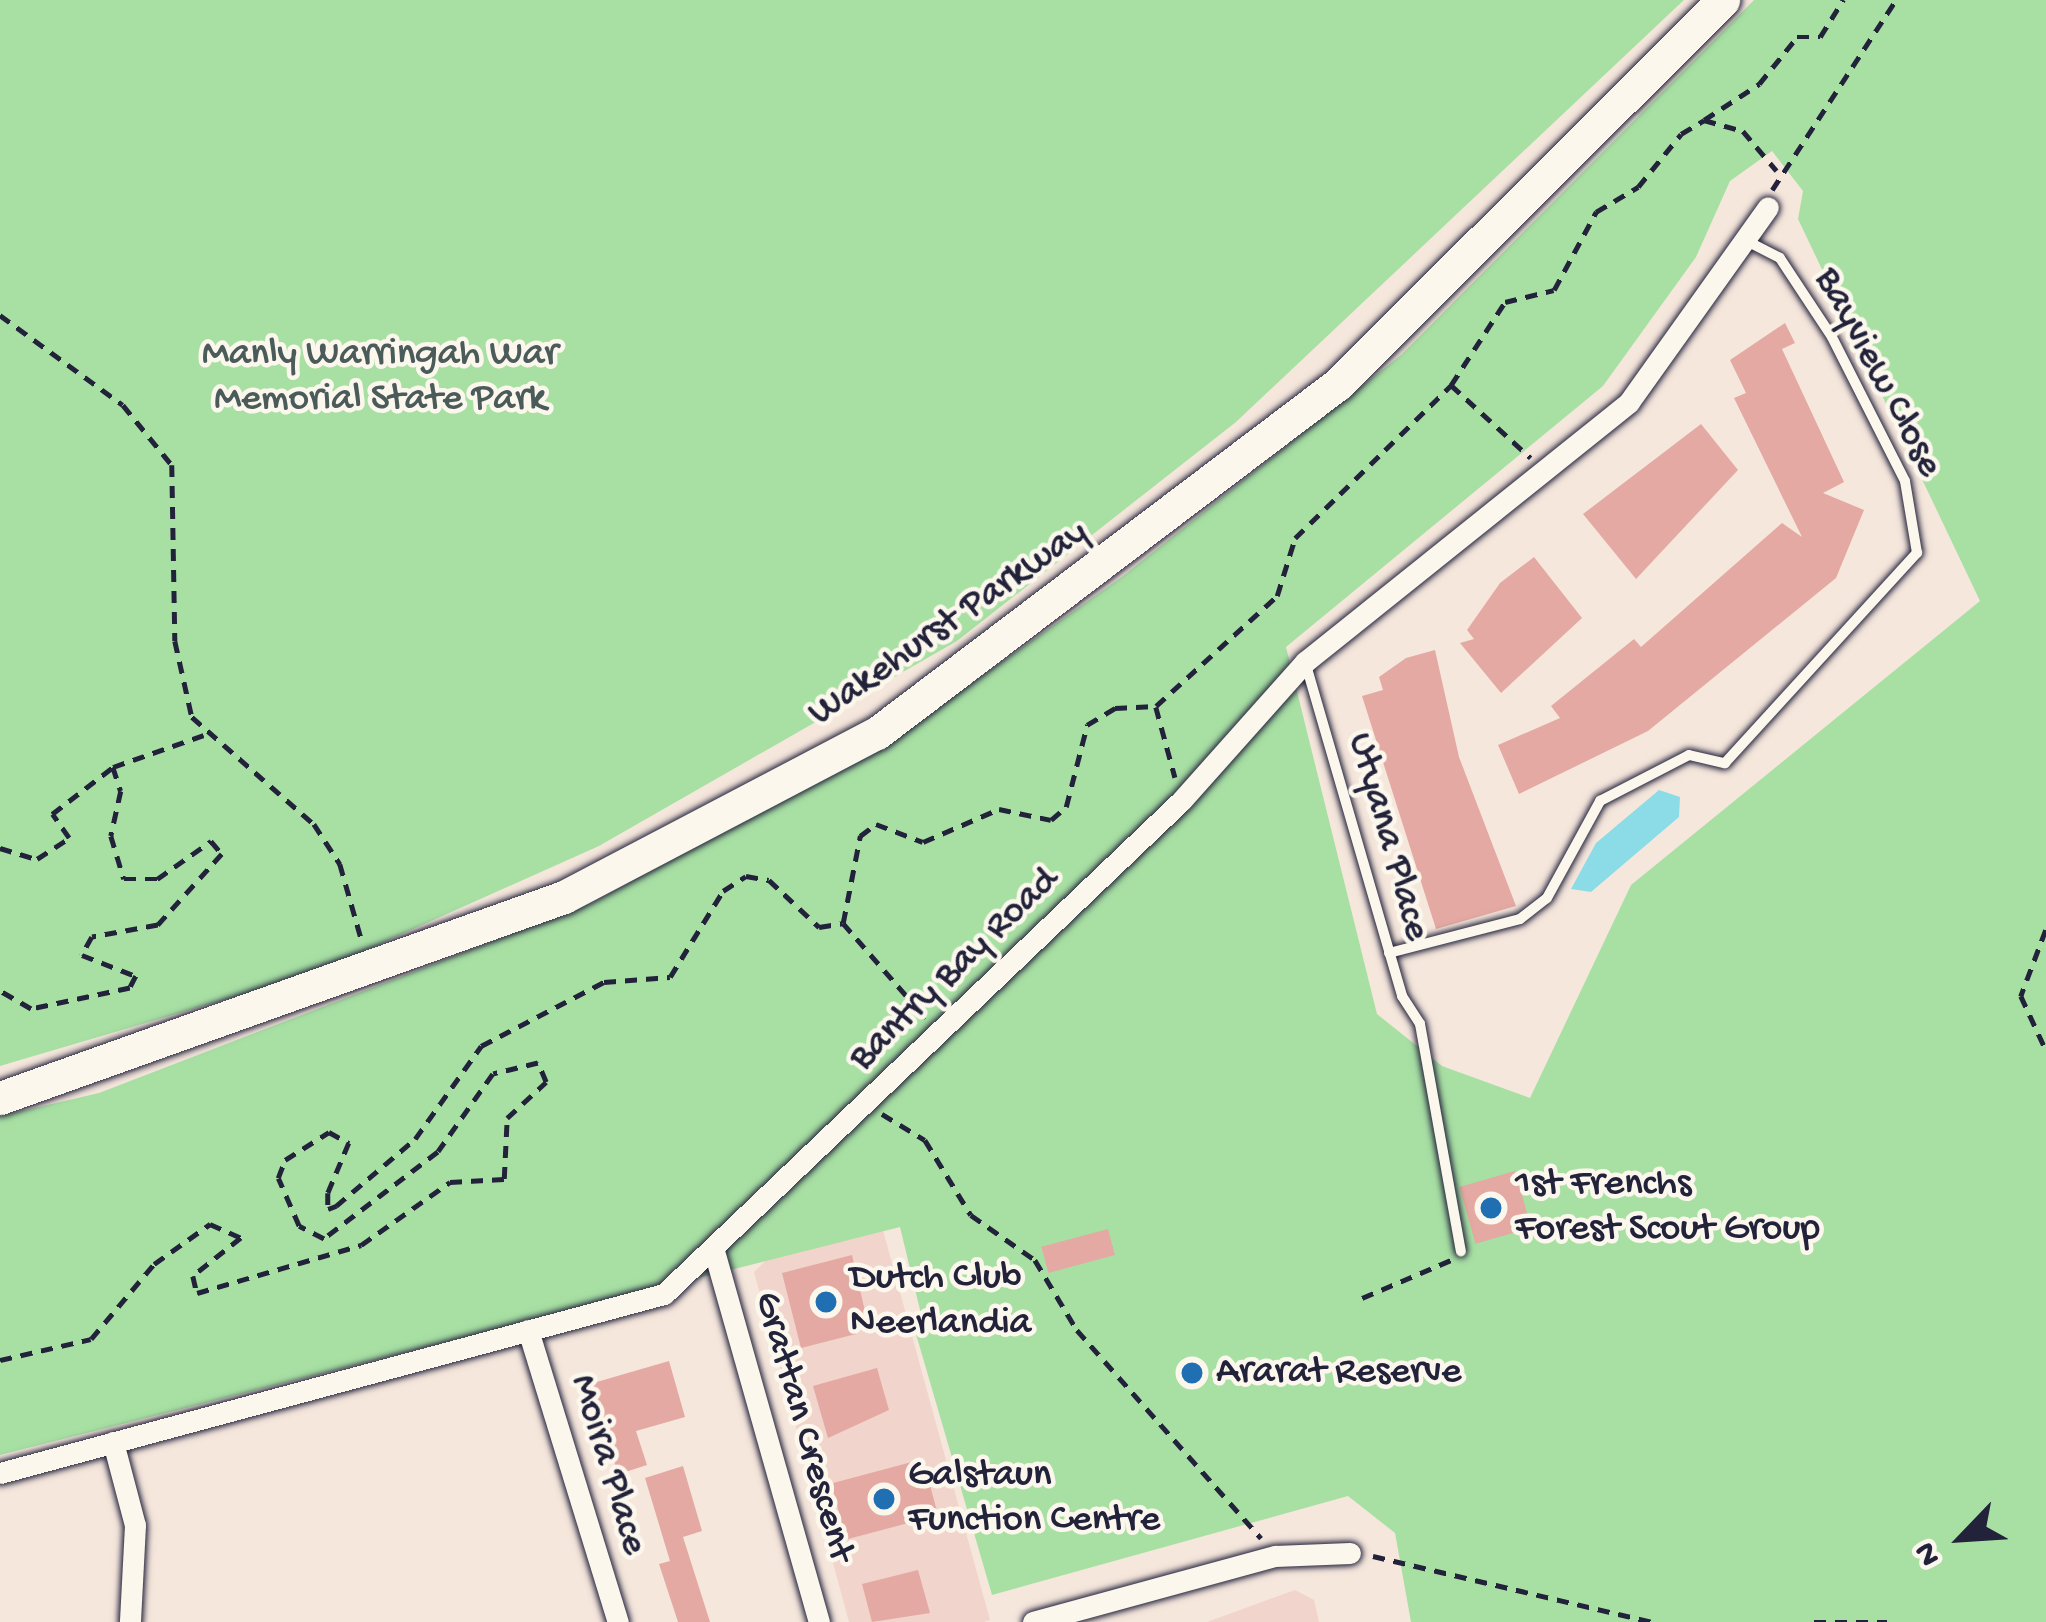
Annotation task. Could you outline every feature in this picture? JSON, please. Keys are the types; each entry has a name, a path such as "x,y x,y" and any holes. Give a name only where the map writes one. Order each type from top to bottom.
{"main road":[{"name":"Wakehurst Parkway","path":"0,1098 564,897 878,733 1084,586 1338,384 1723,0"}],"street":[{"name":"Bantry Bay Road","path":"0,1473 664,1294 1182,800 1305,662 1629,402 1750,243 1768,207"},
{"name":"Grattan Crescent","path":"714,1251 819,1622"},
{"name":"Moira Place","path":"528,1330 619,1622"},
{"path":"113,1442 135,1526 130,1622"},
{"path":"1033,1622 1275,1556 1350,1552"}],"lane":[{"name":"Bayview Close","path":"1389,953 1520,919 1547,898 1600,801 1689,755 1725,763 1901,578 1919,526 1805,288 1750,243"},
{"name":"Utyana Place","path":"1305,662 1389,953 1420,1024 1461,1251"}],"path":[{"path":"843,923 860,836 876,824 923,842 998,809 1051,820 1066,807 1087,725 1115,709 1156,706 1276,596 1295,538 1450,385 1505,302 1554,290 1596,212 1704,120 1759,84 1797,37 1820,37 1843,0"},
{"path":"1768,207 1777,171 1896,0"},
{"path":"1704,120 1743,131 1777,171"},
{"path":"0,315 123,405 172,465 175,641 182,692 206,734 314,824 340,864 371,969"},
{"path":"1450,385 1544,470"},
{"path":"1156,706 1182,800"},
{"path":"0,848 37,859 69,838 52,814 112,767 206,734"},
{"path":"0,991 31,1009 130,988 136,976 82,955 92,937 158,925 212,877 222,854 211,841 157,879 124,879 111,836 121,791 112,767"},
{"path":"0,1360 91,1340 154,1264 210,1224 241,1238 193,1276 197,1293 361,1245 450,1182 504,1179 507,1118 546,1082 538,1063 493,1074 438,1151 324,1239 299,1226 278,1178 285,1160 329,1132 349,1143 328,1193 328,1209 337,1206 415,1138 482,1046 604,982 670,977 723,891 746,876 769,880 819,927 843,923"},
{"path":"843,923 940,1034"},
{"path":"2046,930 2021,996 2046,1050"},
{"path":"866,1105 926,1140 971,1215 1035,1260 1077,1330 1275,1556"},
{"path":"1362,1298 1461,1251"},
{"path":"1350,1552 1652,1622"},
{"path":"1814,1622 1887,1622"}],"shaded area":[{"path":"864,1161 990,1620 984,1622 849,1622 754,1272"},
{"path":"1295,1590 1314,1600 1319,1622 1207,1622"}],"green space":[{"name":"Manly Warringah War Memorial State Park","path":"0,0 1684,0 1236,422 957,641 599,846 315,973 0,1066"},
{"path":"1754,0 2046,0 2046,1622 1411,1622 1395,1533 1348,1496 992,1595 911,1317 921,1314 900,1227 0,1455 0,1116 99,1093 590,904 896,737 1123,576 1401,355","holes":["1772,151 1803,191 1798,219 1980,601 1631,885 1530,1098 1442,1066 1377,1014 1286,647 1603,386 1696,257 1730,181"]}],"water":[{"path":"1659,790 1680,797 1679,817 1591,892 1571,889 1596,843"}],"building":[{"path":"1785,323 1795,343 1782,349 1844,482 1823,493 1864,510 1836,578 1648,731 1519,794 1498,745 1560,718 1551,706 1634,639 1641,647 1782,523 1802,537 1734,398 1746,393 1730,360"},
{"path":"1701,424 1738,470 1636,579 1583,514"},
{"path":"1534,557 1582,618 1501,693 1460,643 1474,639 1467,630 1500,583"},
{"path":"1435,650 1459,757 1516,906 1436,929 1362,696 1383,690 1379,677 1406,658"},
{"name":"1st Frenchs Forest Scout Group","path":"1515,1171 1531,1228 1476,1244 1459,1187"},
{"path":"1108,1229 1115,1255 1048,1273 1041,1247"},
{"name":"Dutch Club Neerlandia","path":"852,1255 867,1320 853,1324 856,1334 801,1348 782,1273"},
{"path":"669,1361 685,1417 636,1431 647,1465 619,1474 583,1386"},
{"path":"877,1368 889,1410 828,1438 813,1386"},
{"name":"Galstaun Function Centre","path":"923,1459 938,1515 846,1540 831,1484"},
{"path":"683,1466 702,1531 683,1537 710,1622 678,1622 659,1564 670,1561 645,1478"},
{"path":"918,1570 930,1613 872,1622 862,1584"}],"place":[{"name":"1st Frenchs Forest Scout Group","path":"1491,1208"},
{"name":"Dutch Club Neerlandia","path":"826,1302"},
{"name":"Ararat Reserve","path":"1192,1373"},
{"name":"Galstaun Function Centre","path":"884,1499"}]}
